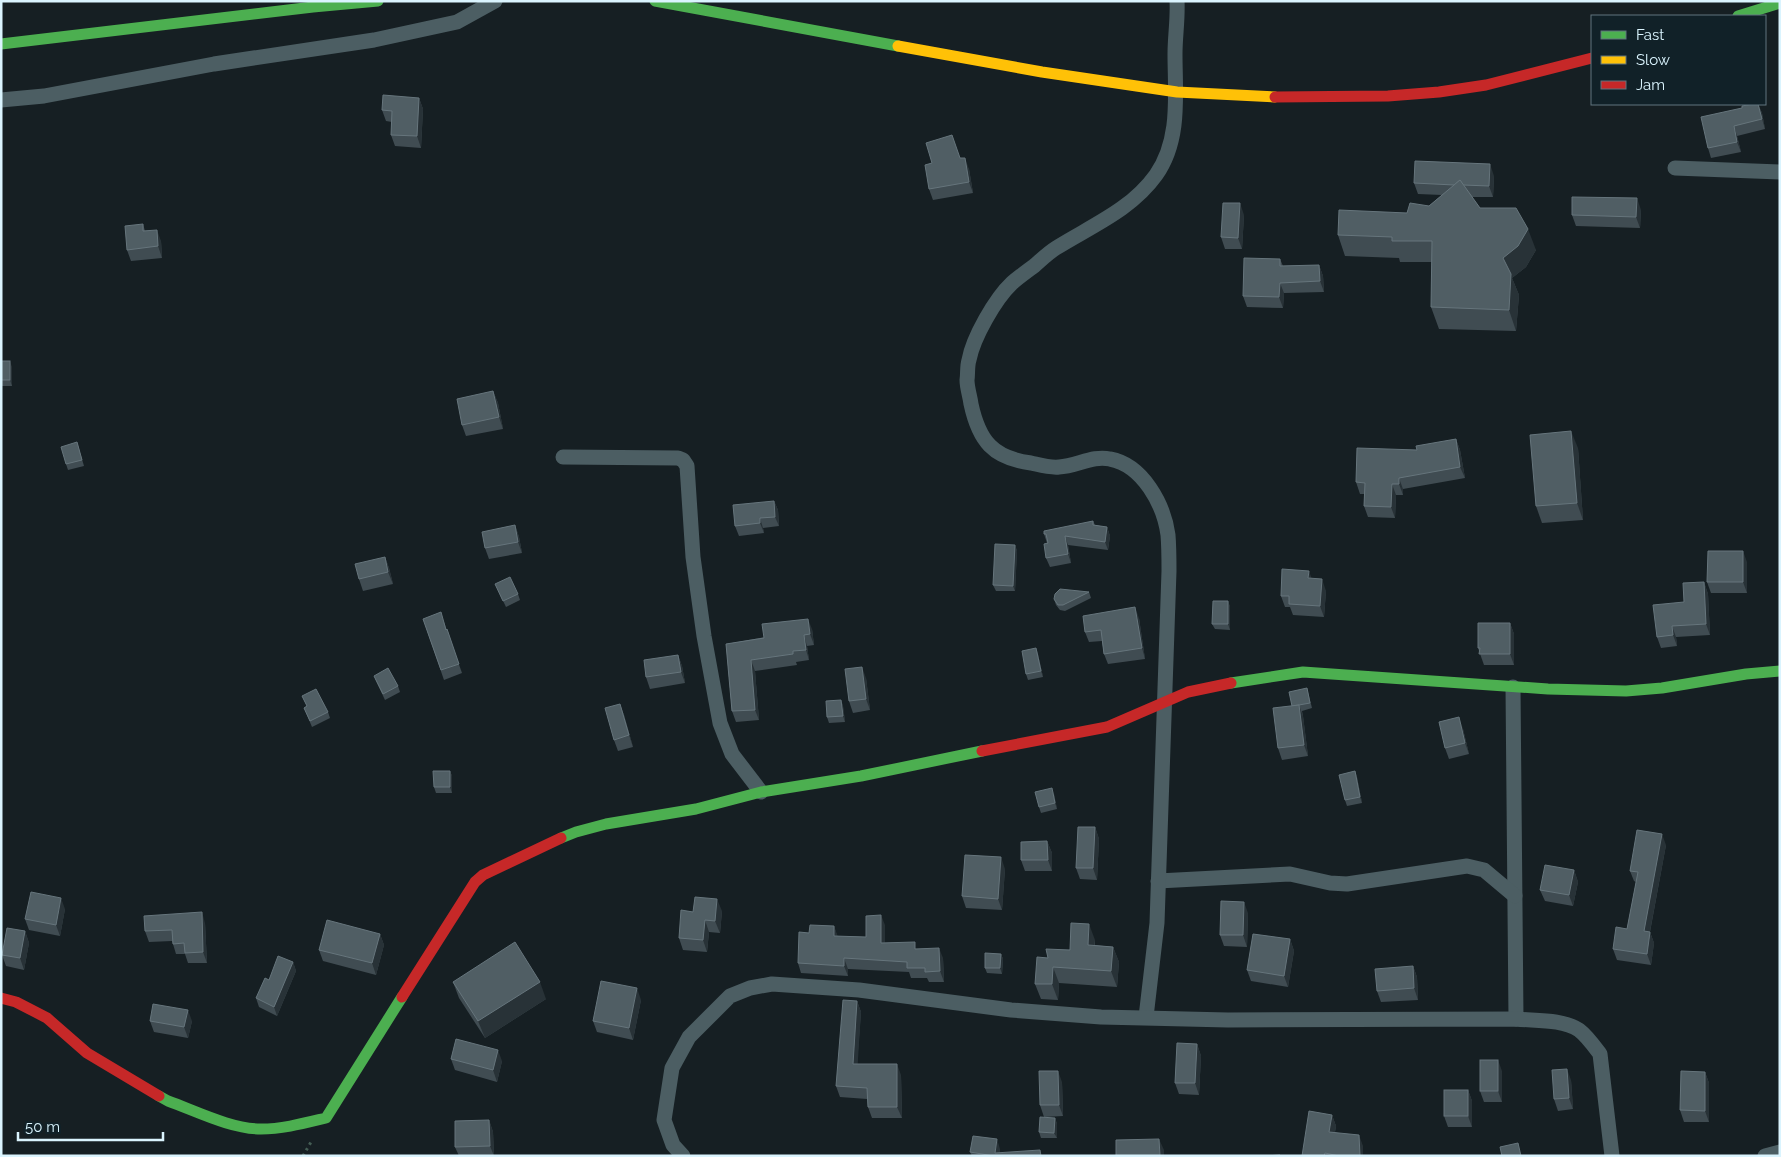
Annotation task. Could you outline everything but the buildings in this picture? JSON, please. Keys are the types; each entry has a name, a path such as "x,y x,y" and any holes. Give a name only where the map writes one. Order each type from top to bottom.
{"street":[{"path":"1,44 378,1"},
{"path":"1,100 44,96 214,64 374,40 457,22 495,1"},
{"path":"655,1 1042,72 1177,92 1285,97 1388,96 1439,92 1486,85 1591,58"},
{"path":"1146,1017 1157,923 1169,571 1168,534 1161,509 1148,486 1135,472 1123,463 1110,458 1094,459 1058,467 1016,461 1000,454 986,443 978,427 967,383 969,359 978,334 988,314 1010,285 1054,249 1135,200 1156,174 1170,143 1177,92 1175,54 1177,1"},
{"path":"1742,15 1780,4"},
{"path":"1675,168 1780,172"},
{"path":"563,457 678,458 683,460 687,466 693,557 704,636 720,723 726,744 761,792"},
{"path":"1,998 16,1002 47,1018 87,1053 168,1101 238,1126 260,1129 293,1126 326,1118 475,882 482,875 576,832 606,824 696,809 761,792 860,776 996,748 1082,733 1106,727 1188,692 1211,686 1303,672 1566,691 1645,690 1748,673 1780,671"},
{"path":"1513,687 1516,1019"},
{"path":"1158,881 1290,874 1330,883 1347,884 1467,866 1484,870 1515,896"},
{"path":"683,1156 673,1145 664,1120 672,1068 689,1037 730,996 750,988 772,984 859,990 1011,1010 1101,1017 1228,1020 1516,1019 1560,1023 1578,1030 1600,1054 1612,1156"},
{"path":"1765,1156 1780,1152"}],"traffic: fast":[{"path":"1,44 378,1"},
{"path":"655,1 898,46"},
{"path":"1741,15 1780,3"},
{"path":"1231,683 1303,672 1548,689 1626,691 1662,688 1746,674 1780,671"},
{"path":"561,838 606,824 696,809 761,792 861,776 982,751"},
{"path":"159,1096 214,1119 250,1128 277,1128 326,1118 402,997"}],"traffic: slow":[{"path":"898,46 1042,72 1177,92 1275,97"}],"traffic: jam":[{"path":"1275,97 1388,96 1439,92 1486,85 1591,58"},
{"path":"982,751 1107,727 1188,692 1231,683"},
{"path":"402,997 475,882 483,875 561,838"},
{"path":"1,998 16,1002 47,1018 87,1053 159,1096"}]}
